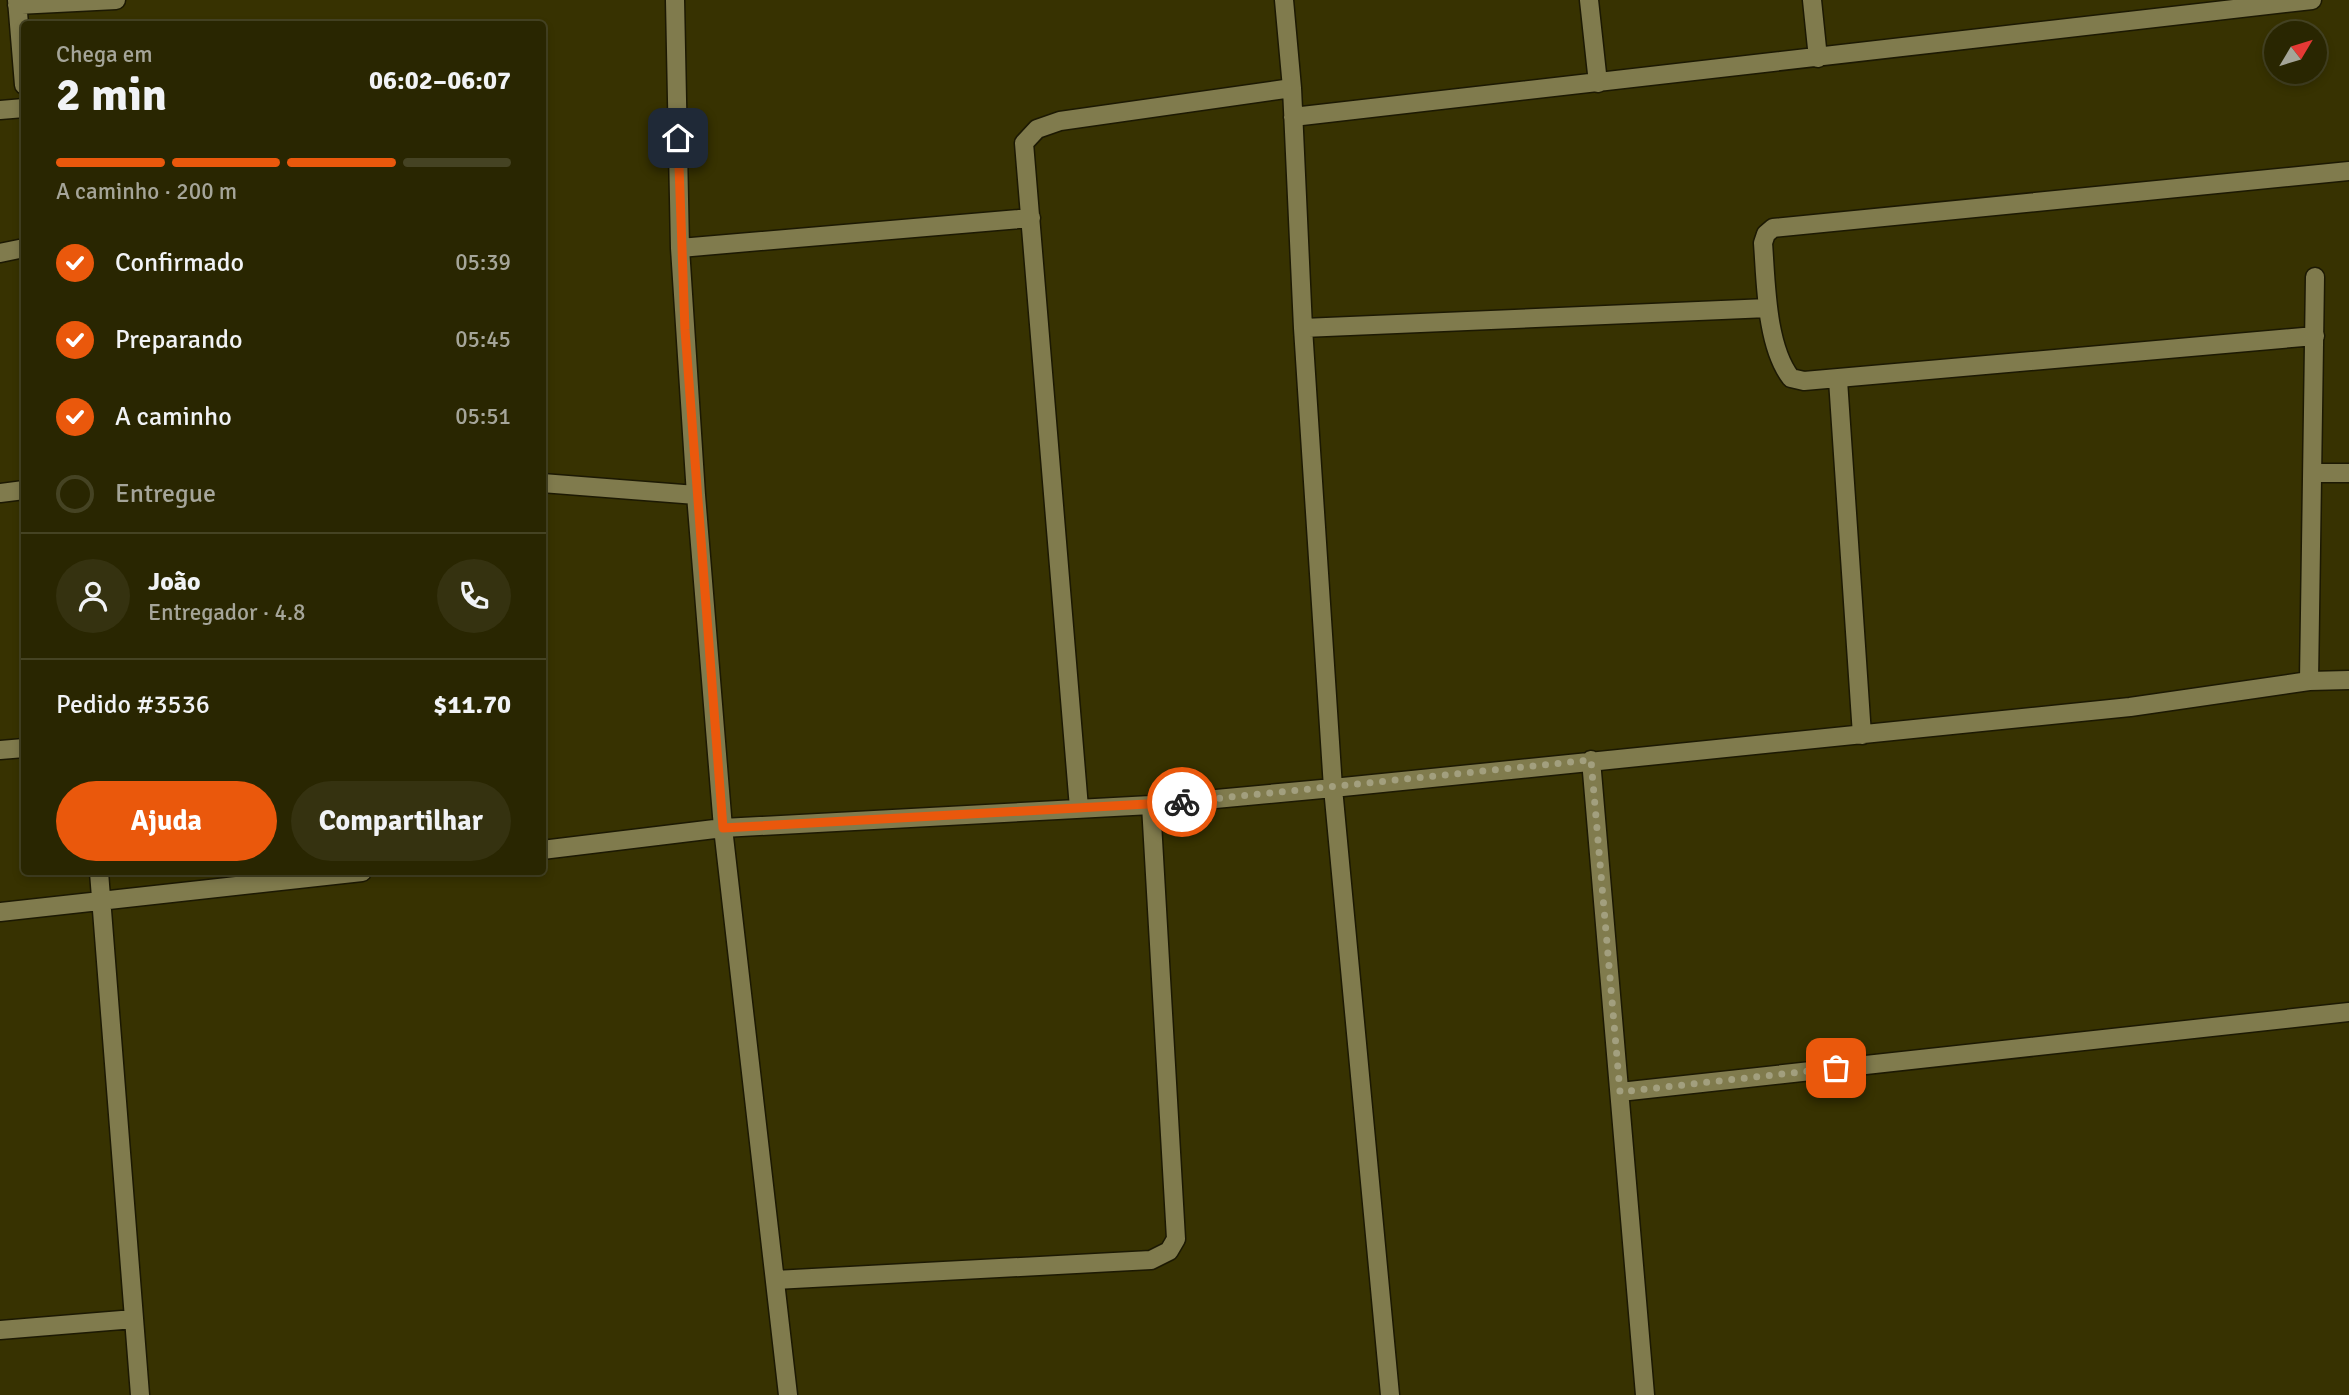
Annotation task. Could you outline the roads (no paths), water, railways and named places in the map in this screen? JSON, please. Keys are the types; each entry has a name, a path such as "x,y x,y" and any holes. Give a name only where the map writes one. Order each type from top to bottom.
{"street":[{"path":"21,49 17,2 116,0"},
{"path":"675,0 680,248 696,495 723,828 788,1395"},
{"path":"1284,0 1292,88 1303,328 1333,788 1390,1395"},
{"path":"1589,0 1598,83"},
{"path":"1812,0 1818,58"},
{"path":"1293,117 1818,58 2226,5 2312,0"},
{"path":"1079,808 1024,143 1037,129 1060,121 1292,88"},
{"path":"0,110 21,108"},
{"path":"2315,336 1838,380 1791,378 1783,368 1768,308 1763,243 1766,234 1773,228 2349,171"},
{"path":"680,248 1031,218"},
{"path":"0,253 21,249"},
{"path":"2309,681 2315,277"},
{"path":"1303,328 1768,308"},
{"path":"1838,380 1863,736"},
{"path":"2314,473 2349,473"},
{"path":"546,484 696,495"},
{"path":"0,492 21,490"},
{"path":"546,850 723,828 1151,805 1333,788 2130,708 2309,681 2349,680"},
{"path":"0,750 21,748"},
{"path":"1591,760 1645,1395"},
{"path":"775,1280 1152,1260 1169,1251 1176,1239 1151,805"},
{"path":"99,875 140,1395"},
{"path":"0,912 102,903 337,875"},
{"path":"1620,1092 2349,1012"},
{"path":"0,1330 134,1318"}]}
